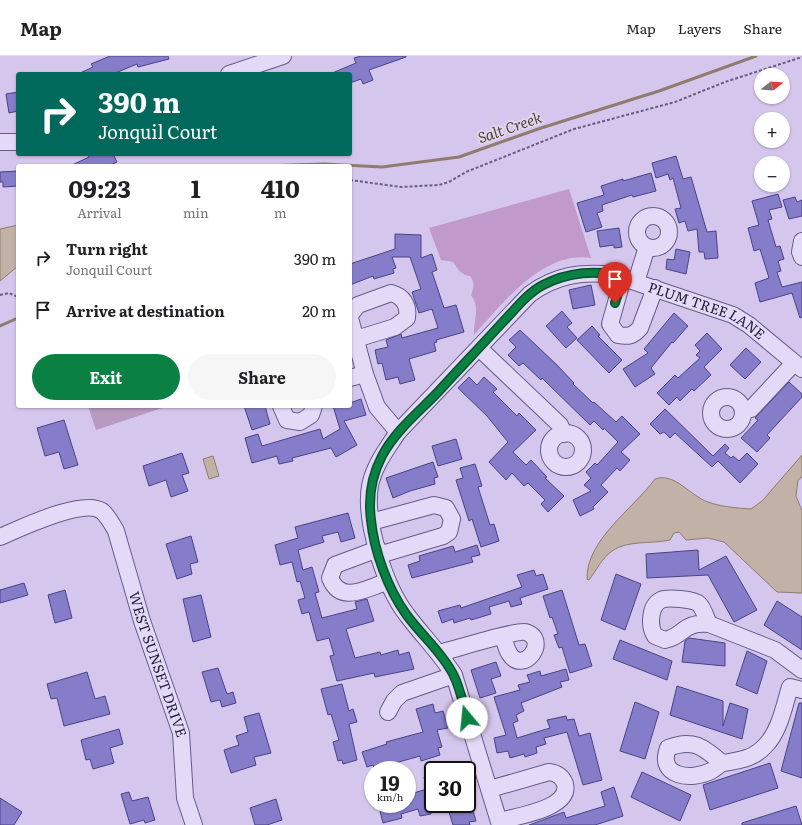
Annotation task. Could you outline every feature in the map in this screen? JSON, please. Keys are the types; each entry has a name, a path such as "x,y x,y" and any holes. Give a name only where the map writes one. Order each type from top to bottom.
{"street":[{"path":"235,72 283,56"},
{"path":"0,142 16,142"},
{"path":"802,242 800,252 802,257"},
{"path":"647,247 629,280 610,324 618,335 628,337 640,328 655,288"},
{"name":"PLUM TREE LANE","path":"500,823 454,675 440,653 406,615 387,582 371,522 369,500 370,486 375,470 383,454 398,432 521,303 542,285 574,274 594,273 614,275 733,315 749,325 798,366"},
{"path":"352,313 358,305 391,293 402,298 408,310 407,318 395,327 356,339"},
{"path":"352,324 356,339 357,376 376,407 398,432"},
{"path":"479,348 560,425 564,434"},
{"path":"743,411 751,409 798,366"},
{"path":"282,408 287,420 300,422 311,415 313,408"},
{"path":"371,522 434,505 446,508 452,519 449,532 443,536 335,565 330,578 332,585 339,592 349,594 387,582"},
{"name":"WEST SUNSET DRIVE","path":"0,537 70,510 88,508 101,510 116,531 142,621 181,733 183,745 185,798 194,825"},
{"path":"709,624 775,650 798,668 788,679 796,688 768,743 758,752 747,758 732,763 722,763"},
{"path":"440,653 503,636"},
{"path":"388,712 394,701 402,693 454,675"},
{"path":"490,789 549,772 556,773 564,781 564,794 556,804 500,823"}],"path":[{"path":"352,180 401,188 439,185 449,182 466,172 574,130 675,102 725,82 802,57"},
{"path":"0,295 9,293 16,296"}],"shaded area":[{"path":"569,189 591,258 573,258 556,262 540,271 511,295 474,335 476,305 471,295 473,281 470,276 460,271 453,262 441,260 429,228"},
{"path":"16,225 16,268 0,281 0,229"},
{"path":"89,408 162,408 96,430"},
{"path":"802,455 802,477 798,480 796,496 802,511 802,593 777,592 724,542 708,538 686,540 679,532 674,533 670,540 625,545 612,551 602,561 589,580 587,579 589,565 594,551 602,538 655,479 669,479 676,482 701,499 713,504 751,509 762,501"},
{"path":"213,456 219,476 209,479 203,459"}],"building":[{"path":"110,56 168,56 169,59 138,67 137,64 118,72 82,72 93,67 91,64"},
{"path":"361,56 406,56 369,70 373,80 363,84 361,79 352,82 352,72 335,72 356,63 354,58"},
{"path":"16,92 16,111 9,113 6,94"},
{"path":"114,156 117,162 112,164 74,164 89,157"},
{"path":"676,156 683,179 691,177 707,232 716,231 718,258 705,259 704,252 699,252 697,229 688,231 685,221 679,223 675,209 681,208 673,178 670,180 668,174 656,178 652,163"},
{"path":"16,171 16,186 3,187 3,182 0,182 0,172"},
{"path":"651,173 656,191 633,197 632,195 602,205 603,211 597,213 602,227 586,232 577,203 604,195 601,186 623,179 623,181"},
{"path":"778,194 782,207 769,210 772,219 768,220 776,247 780,246 784,259 778,261 781,271 777,272 782,287 802,282 802,317 800,318 792,293 760,302 755,283 769,278 760,249 754,251 748,228 759,225 752,201"},
{"path":"795,197 797,202 802,200 802,216 789,219 783,200"},
{"path":"619,228 622,247 614,248 614,245 600,247 597,231"},
{"path":"395,234 421,235 421,258 432,254 437,270 432,272 444,308 456,305 464,332 436,340 437,342 434,343 436,351 409,359 415,380 400,384 398,377 386,380 382,363 378,364 375,350 388,347 386,340 401,334 402,338 438,328 432,309 419,313 412,292 421,289 410,257 392,257 396,268 393,269 394,273 374,279 373,276 352,284 352,263 395,249"},
{"path":"676,249 690,252 686,274 666,269 667,259 674,260"},
{"path":"591,285 595,305 573,309 569,290"},
{"path":"562,311 572,323 567,327 577,338 566,348 546,326"},
{"path":"674,313 688,326 673,343 672,342 651,368 655,374 635,387 623,369 648,353 644,349"},
{"path":"592,326 600,335 598,336 622,360 609,373 577,340"},
{"path":"520,330 557,365 574,383 573,384 593,403 594,402 616,422 622,416 640,434 621,452 630,460 620,471 617,468 601,485 608,492 593,507 594,509 580,516 573,500 591,491 584,485 591,478 586,472 595,463 597,465 618,442 604,428 603,430 594,421 590,425 542,378 541,380 523,363 519,366 508,355 516,347 509,340"},
{"path":"707,333 722,349 704,367 711,375 694,391 692,389 680,401 677,397 669,405 657,393 675,375 678,378 700,358 696,355 700,351 695,345"},
{"path":"746,348 761,362 745,379 730,365"},
{"path":"469,377 477,385 484,377 497,389 493,392 517,416 519,413 536,430 513,452 526,465 531,460 547,477 545,478 564,496 548,512 541,504 545,500 528,483 524,486 512,473 506,480 489,462 508,442 487,416 458,388"},
{"path":"789,382 802,394 802,397 767,435 770,438 757,452 741,438 758,420 755,418"},
{"path":"361,399 366,415 344,421 357,445 336,457 331,448 292,458 293,461 279,464 277,456 252,463 245,438 258,434 262,446 320,429 323,439 340,429 334,408 352,408 352,402"},
{"path":"245,408 266,408 270,424 252,430"},
{"path":"665,409 713,456 725,444 729,448 725,453 731,458 733,456 739,461 747,453 758,464 740,483 718,461 712,467 675,433 670,438 664,432 660,434 650,424"},
{"path":"64,420 78,465 64,469 59,452 45,456 37,428"},
{"path":"456,439 462,459 438,466 432,446"},
{"path":"182,453 189,473 182,475 188,491 171,497 166,480 149,486 143,466"},
{"path":"433,462 438,477 434,478 435,484 410,491 393,498 386,478"},
{"path":"475,464 482,486 478,487 490,525 494,524 499,541 481,547 472,519 469,521 456,480 463,478 460,468"},
{"path":"348,513 355,538 341,542 338,532 322,536 324,542 298,550 303,570 312,567 319,592 315,593 322,618 357,609 355,602 367,599 374,621 346,629 355,658 380,652 381,655 398,650 399,655 409,652 414,669 375,677 374,673 337,681 330,656 334,655 329,638 317,641 309,612 302,614 298,600 305,598 300,581 297,582 292,562 280,565 275,545 298,538 295,527"},
{"path":"191,536 198,562 190,564 192,574 177,579 166,544"},
{"path":"477,545 480,555 471,557 473,562 412,578 408,565 420,561 419,556 453,546 455,552"},
{"path":"698,550 699,570 726,556 757,610 734,622 708,575 647,578 646,554"},
{"path":"534,570 536,576 543,574 548,589 520,598 522,604 511,607 509,601 489,607 491,614 471,620 470,618 454,623 453,619 442,623 438,611 460,605 461,608 522,587 517,575"},
{"path":"616,574 641,584 625,630 601,620"},
{"path":"24,583 28,595 0,603 0,590"},
{"path":"65,590 72,618 55,623 48,595"},
{"path":"562,590 579,645 585,644 592,666 570,673 562,647 559,648 554,635 558,634 552,617 550,618 543,596"},
{"path":"201,595 211,637 193,642 183,599"},
{"path":"777,601 802,617 802,650 764,625"},
{"path":"689,638 725,643 725,666 682,662 685,641"},
{"path":"620,640 672,661 667,680 613,659"},
{"path":"747,651 767,661 757,694 736,685"},
{"path":"496,662 501,676 491,679 496,693 480,698 471,670"},
{"path":"218,668 227,694 233,692 236,703 222,707 220,700 211,702 202,672"},
{"path":"566,669 569,680 560,682 562,687 521,703 524,711 516,715 518,721 513,723 517,738 550,728 547,720 566,716 567,720 574,719 579,736 590,733 602,780 583,785 567,732 544,738 546,744 536,747 537,753 525,757 524,754 510,758 508,751 497,753 494,738 506,735 494,697 520,690 518,685 530,682 527,675 540,671 541,676"},
{"path":"87,672 95,699 105,696 110,714 64,726 57,698 51,699 47,684"},
{"path":"342,684 349,711 353,709 357,722 349,724 357,760 343,764 342,760 338,761 333,742 339,740 331,714 328,715 321,689"},
{"path":"677,686 723,701 723,726 730,703 748,709 742,739 670,715"},
{"path":"635,702 659,712 645,759 620,751"},
{"path":"799,703 802,703 802,778 781,771"},
{"path":"433,704 435,713 443,711 448,728 437,730 442,747 438,748 440,755 421,761 420,756 402,761 365,761 362,752 387,744 386,742 423,732 416,709"},
{"path":"259,713 271,753 254,757 256,765 231,773 224,750 239,745 236,736 248,732 244,717"},
{"path":"119,729 123,744 110,748 114,763 93,769 90,759 86,760 81,740"},
{"path":"770,763 778,788 710,810 703,785"},
{"path":"642,772 691,795 680,821 631,797"},
{"path":"614,787 623,816 595,825 529,825 564,812 566,818 605,806 601,792"},
{"path":"424,790 424,813 431,814 420,816 418,809 416,810 416,792"},
{"path":"129,792 132,801 148,797 155,820 145,823 144,820 130,824 121,794"},
{"path":"0,798 22,812 14,825 0,825"},
{"path":"276,799 282,820 267,825 255,825 250,808"},
{"path":"796,806 802,825 742,825 742,823"},
{"path":"380,813 404,813 401,814 402,818 383,823"},
{"path":"449,813 474,813 476,821 469,822 470,825 453,825"}],"waterway":[{"name":"Salt Creek","path":"352,165 382,167 459,157 541,128 659,91 756,56"},
{"name":"Salt Creek","path":"0,326 16,319"}],"route":[{"path":"467,718 454,675 440,653 406,615 387,582 371,522 369,500 370,486 375,470 383,454 398,432 418,414 521,303 542,285 558,278 574,274 594,273 614,275 623,278 615,303"}]}
